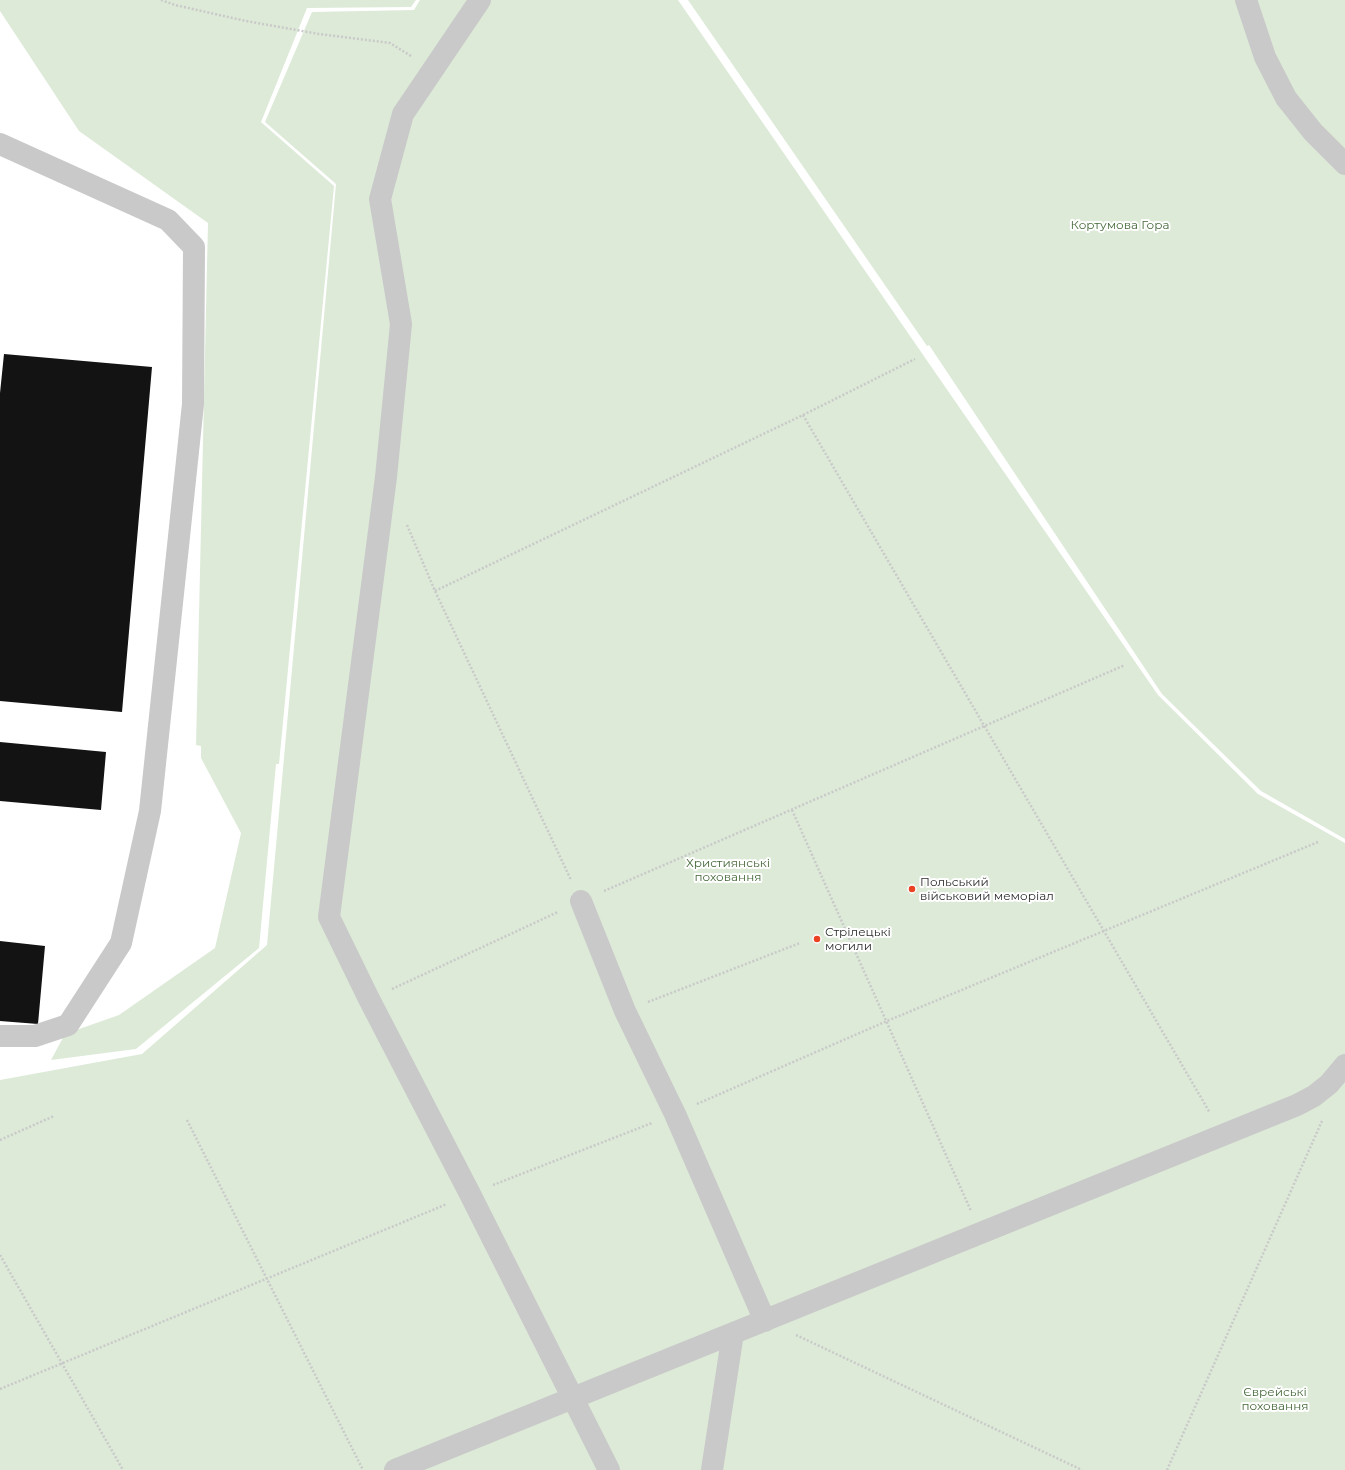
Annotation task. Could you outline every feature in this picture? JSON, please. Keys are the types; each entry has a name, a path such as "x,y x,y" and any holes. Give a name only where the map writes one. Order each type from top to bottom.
{"street":[{"path":"480,0 403,114 380,199 401,324 386,477 329,917 369,999 609,1470"},
{"path":"1246,0 1265,56 1286,98 1313,132 1345,164"},
{"path":"0,144 168,220 194,247 194,255 193,404 150,811 121,943 68,1025 35,1036 0,1036"},
{"path":"581,901 626,1011 675,1114 764,1320"},
{"path":"395,1470 1297,1105 1314,1096 1329,1084 1345,1065"},
{"path":"712,1470 733,1334"}],"path":[{"path":"161,0 175,5 246,21 319,34 390,43 432,70"},
{"path":"435,591 803,415 914,360"},
{"path":"803,415 1223,1136"},
{"path":"404,520 435,591 581,901"},
{"path":"369,999 581,901 1125,665"},
{"path":"792,810 981,1233"},
{"path":"626,1011 800,943"},
{"path":"0,1140 54,1116"},
{"path":"187,1120 363,1470"},
{"path":"1167,1470 1322,1121"},
{"path":"0,1255 123,1470"},
{"path":"764,1320 1082,1470"}],"green space":[{"path":"0,0 416,0 411,7 307,8 261,122 334,186 279,764 276,764 259,948 136,1049 51,1060 65,1034 119,1015 215,948 241,833 201,758 201,746 196,745 208,223 79,131 0,11"},
{"name":"Християнські поховання","path":"420,0 678,0 1158,695 1258,794 1345,843 1345,1470 0,1470 0,1080 142,1054 267,945 336,184 265,122 312,12 414,10"},
{"name":"Кортумова Гора","path":"688,0 1345,0 1345,839 1261,791 1162,694 929,345 927,346"}],"building":[{"path":"4,354 152,367 122,712 0,701 0,393"},
{"path":"0,742 106,752 101,810 0,801"},
{"path":"0,941 45,946 38,1024 0,1021"}],"place":[{"name":"Польський військовий меморіал","path":"912,889"},
{"name":"Стрілецькі могили","path":"817,939"}],"park label":[{"name":"Єврейські поховання","path":"1275,1399"}]}
